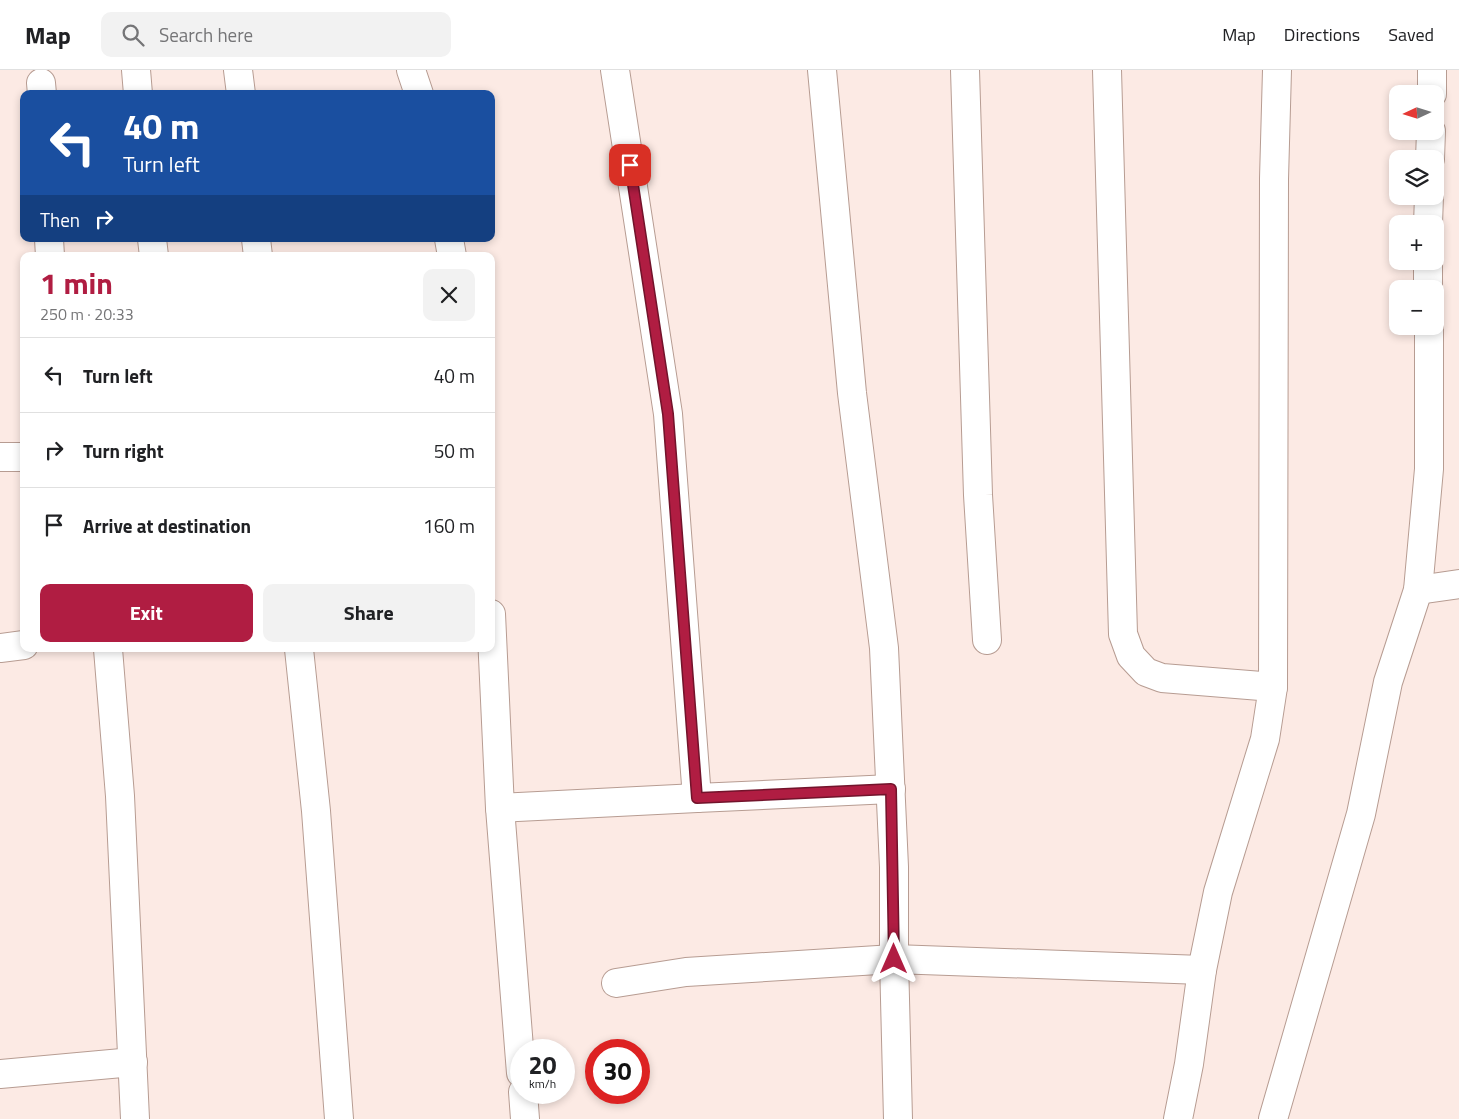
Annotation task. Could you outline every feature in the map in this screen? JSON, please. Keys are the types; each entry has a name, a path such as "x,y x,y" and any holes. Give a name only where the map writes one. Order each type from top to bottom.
{"street":[{"path":"136,70 138,90"},
{"path":"238,70 240,90"},
{"path":"411,70 418,90"},
{"path":"615,70 668,414 697,798"},
{"path":"822,70 852,393 884,648 891,789 898,1119"},
{"path":"965,70 978,495 987,640"},
{"path":"1107,70 1123,634 1131,656 1146,672 1162,678 1273,687"},
{"path":"1178,1119 1189,1064 1202,970 1218,892 1265,739 1273,687 1274,179 1277,70"},
{"path":"1432,70 1432,85"},
{"path":"1273,1119 1361,814 1388,682 1418,590 1430,468 1429,335"},
{"path":"0,458 20,457"},
{"path":"1418,590 1459,584"},
{"path":"0,648 20,646"},
{"path":"108,652 120,796 135,1119"},
{"path":"299,652 316,811 339,1119"},
{"path":"493,652 500,808 518,1039"},
{"path":"500,808 891,789"},
{"path":"616,983 686,972 894,959 1202,970"},
{"path":"0,1074 132,1062"},
{"path":"524,1104 526,1119"}],"route":[{"path":"630,165 668,414 697,798 891,789 894,867 894,959"}]}
